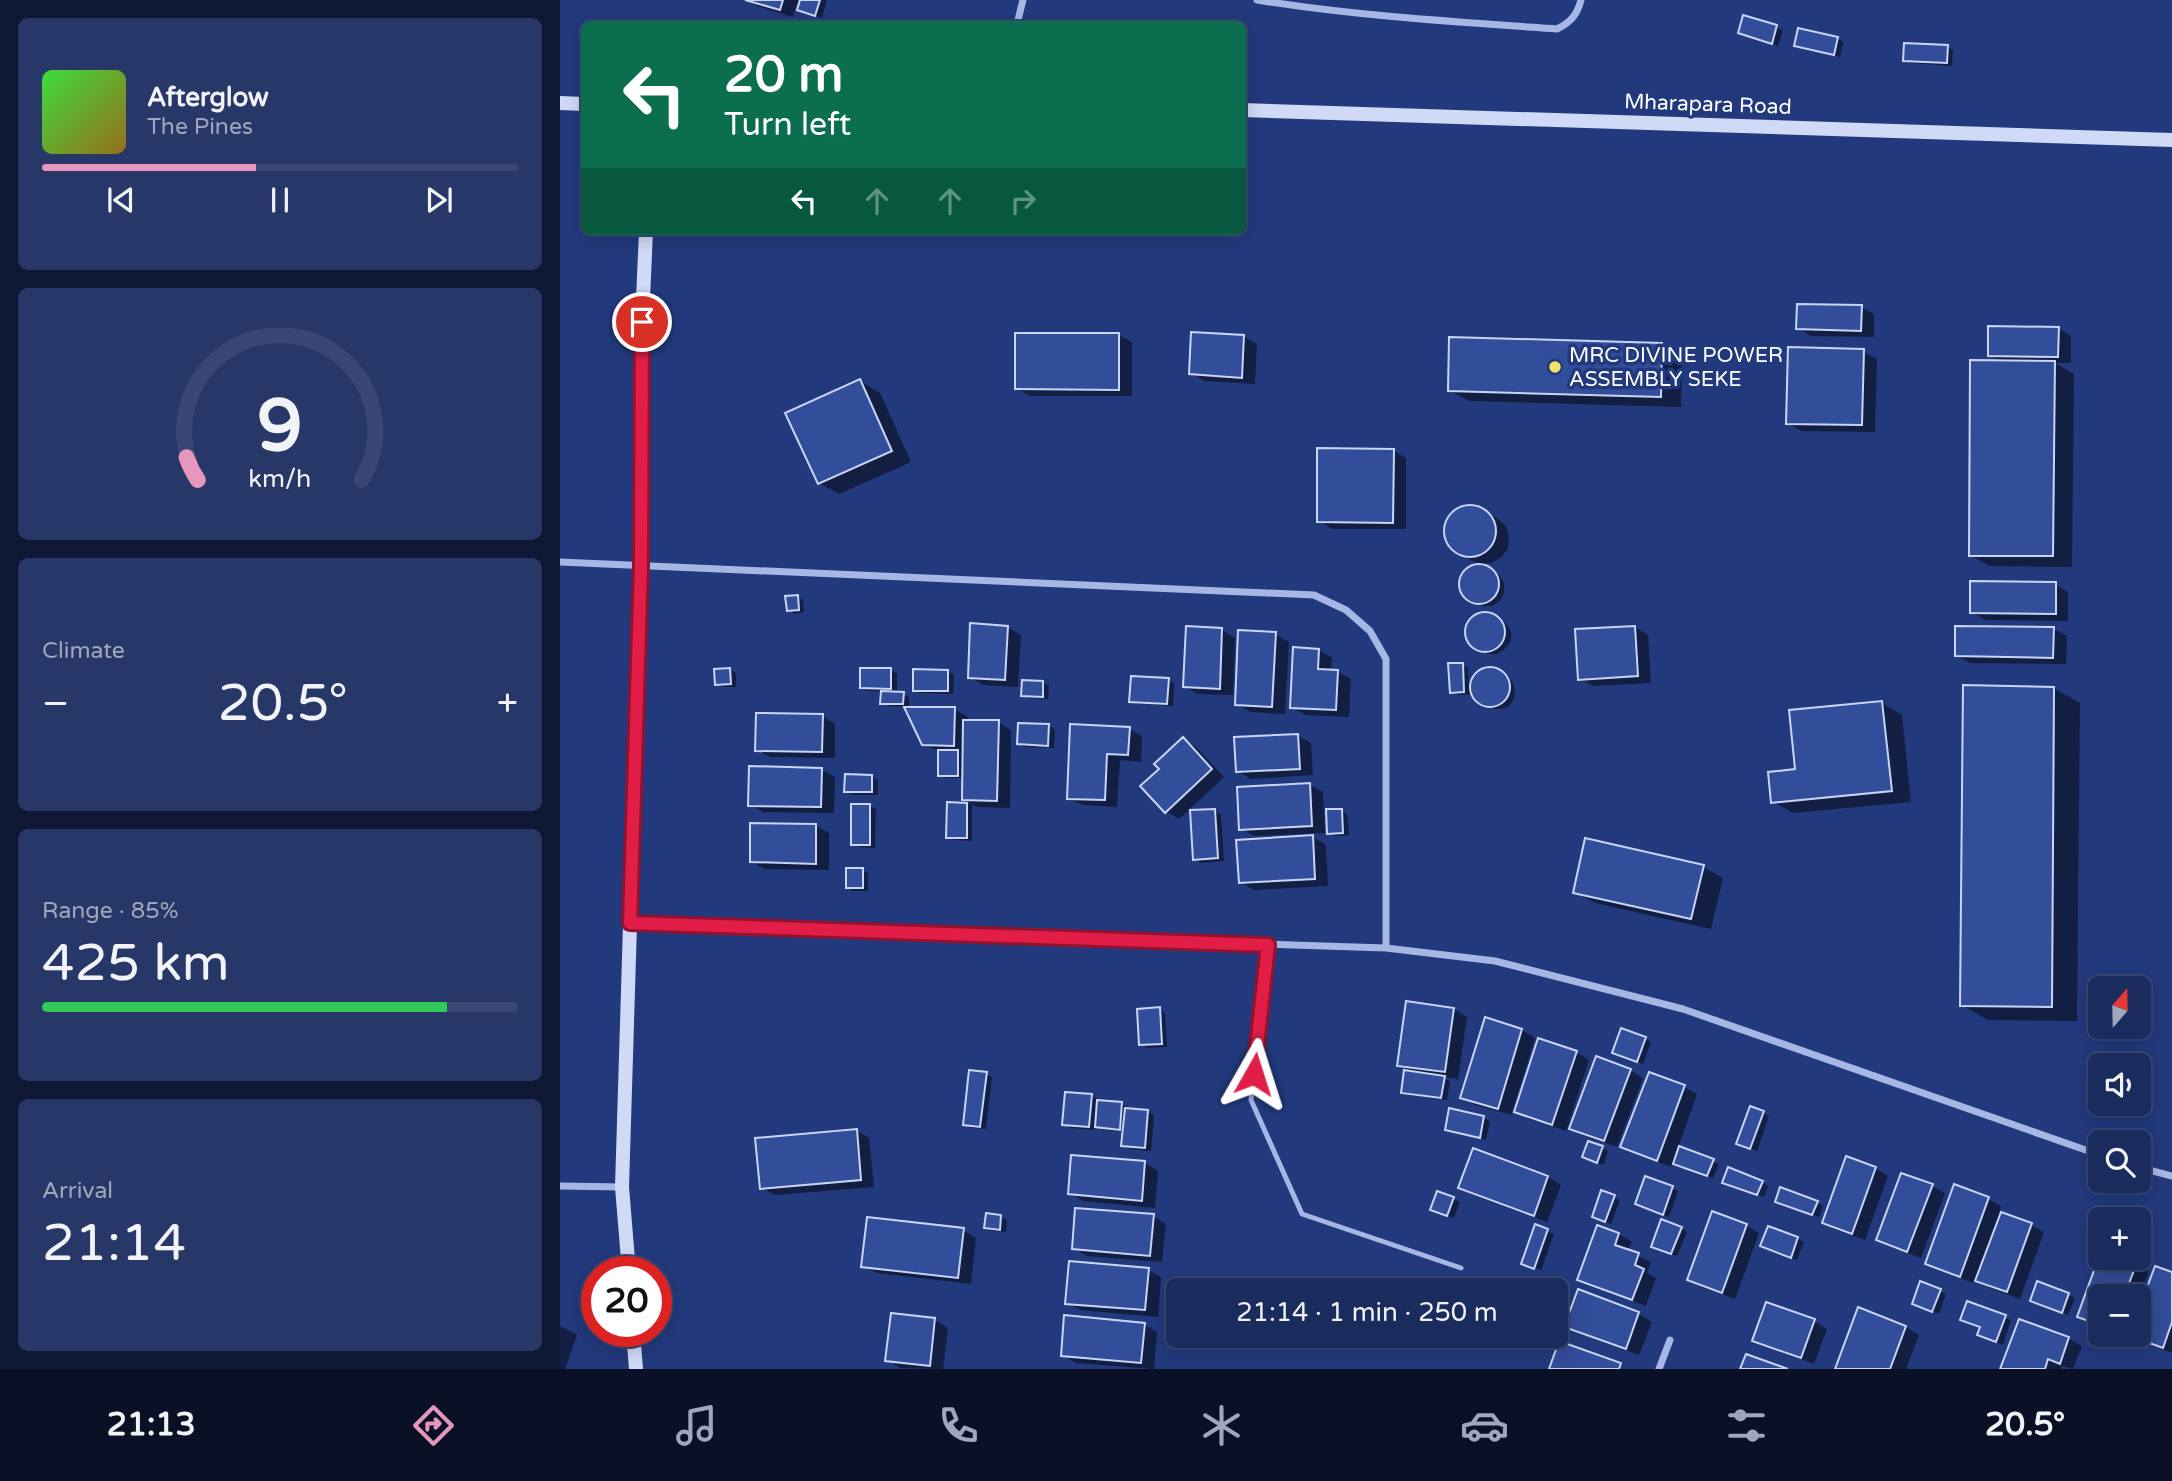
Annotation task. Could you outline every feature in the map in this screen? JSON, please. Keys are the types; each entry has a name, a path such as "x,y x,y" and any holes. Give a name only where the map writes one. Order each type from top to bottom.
{"street":[{"path":"1018,21 1023,0"},
{"path":"1257,0 1454,22 1558,29 1570,22 1581,0"},
{"path":"560,103 581,104"},
{"name":"Mharapara Road","path":"1246,110 2172,140"},
{"path":"628,1256 622,1187 641,565 642,322 646,235"},
{"path":"560,562 1314,594 1346,610 1370,631 1386,659 1386,948"},
{"path":"630,923 1386,948 1495,961 1683,1009 2088,1151"},
{"path":"2151,1170 2172,1176"},
{"path":"560,1186 622,1187"},
{"path":"1659,1369 1670,1340"},
{"path":"634,1347 636,1369"}],"lane":[{"path":"1268,945 1251,1100 1302,1214 1461,1268"}],"building":[{"path":"745,0 783,0 780,10"},
{"path":"800,0 820,0 815,16 797,10"},
{"path":"1743,15 1777,25 1772,44 1738,33"},
{"path":"1798,28 1838,37 1834,55 1794,46"},
{"path":"1904,43 1948,45 1947,63 1903,61"},
{"path":"1797,304 1862,305 1861,331 1796,329"},
{"path":"1988,326 2059,327 2058,357 1988,356"},
{"path":"1191,332 1244,335 1242,378 1189,374"},
{"path":"1015,333 1119,333 1119,390 1015,389"},
{"name":"MRC DIVINE POWER ASSEMBLY SEKE","path":"1449,337 1662,343 1661,397 1448,391"},
{"path":"1788,347 1864,349 1862,425 1786,424"},
{"path":"1970,360 2055,361 2053,556 1969,556"},
{"path":"860,379 892,451 818,484 785,413"},
{"path":"1317,448 1394,449 1393,523 1317,522"},
{"path":"1470,505 1489,512 1496,531 1489,550 1470,557 1451,550 1444,531 1451,512"},
{"path":"1479,564 1493,570 1499,584 1493,598 1479,604 1465,598 1459,584 1465,570"},
{"path":"1970,581 2056,582 2056,614 1970,613"},
{"path":"798,595 799,610 787,611 785,596"},
{"path":"1485,612 1493,613 1499,618 1504,624 1504,640 1499,646 1493,651 1485,652 1477,651 1471,646 1466,640 1465,632 1466,624 1471,618 1477,613"},
{"path":"970,623 1008,626 1005,680 968,678"},
{"path":"1186,626 1222,628 1220,689 1183,687"},
{"path":"1635,626 1638,676 1578,680 1575,629"},
{"path":"1955,626 2054,627 2053,658 1955,656"},
{"path":"1238,630 1276,632 1272,707 1235,705"},
{"path":"1293,647 1319,649 1318,669 1338,670 1336,710 1290,708"},
{"path":"1448,663 1463,663 1464,692 1450,693"},
{"path":"1490,667 1498,668 1504,673 1509,679 1509,695 1504,701 1498,706 1490,707 1482,706 1476,701 1471,695 1470,687 1471,679 1476,673 1482,668"},
{"path":"730,668 731,684 715,685 714,669"},
{"path":"860,668 891,668 891,689 860,688"},
{"path":"913,669 948,670 948,691 913,691"},
{"path":"1131,676 1169,678 1167,704 1129,702"},
{"path":"1022,680 1043,681 1043,697 1021,696"},
{"path":"1963,685 2054,687 2052,1007 1960,1006"},
{"path":"881,691 904,692 903,704 880,704"},
{"path":"1882,701 1892,791 1771,803 1768,772 1795,769 1789,710"},
{"path":"904,707 955,707 954,746 922,745"},
{"path":"756,713 823,714 822,752 755,751"},
{"path":"963,720 999,720 997,801 962,800"},
{"path":"1018,723 1049,724 1048,746 1017,744"},
{"path":"1070,724 1130,727 1128,755 1107,754 1105,800 1067,799"},
{"path":"1298,734 1300,769 1236,772 1234,737"},
{"path":"1183,737 1212,769 1165,813 1140,786 1159,769 1154,764"},
{"path":"938,750 958,750 958,776 938,776"},
{"path":"749,766 822,768 821,807 748,806"},
{"path":"845,774 872,775 872,792 844,792"},
{"path":"1310,783 1312,826 1239,830 1237,787"},
{"path":"947,802 967,803 967,838 946,838"},
{"path":"851,804 870,804 870,845 851,845"},
{"path":"1215,809 1218,858 1193,860 1190,810"},
{"path":"1326,809 1342,809 1343,833 1327,834"},
{"path":"750,823 816,824 816,864 750,862"},
{"path":"1313,835 1315,879 1239,883 1236,840"},
{"path":"1585,838 1704,865 1691,919 1573,893"},
{"path":"846,868 863,868 863,888 846,888"},
{"path":"1406,1001 1454,1008 1445,1072 1397,1066"},
{"path":"1160,1007 1162,1044 1139,1045 1137,1009"},
{"path":"1485,1017 1522,1029 1498,1109 1460,1098"},
{"path":"1621,1028 1646,1037 1637,1062 1612,1053"},
{"path":"1538,1038 1577,1051 1552,1125 1514,1112"},
{"path":"1596,1056 1631,1069 1604,1141 1569,1129"},
{"path":"969,1070 987,1072 980,1127 963,1125"},
{"path":"1404,1070 1445,1076 1441,1098 1401,1093"},
{"path":"1649,1072 1685,1085 1657,1161 1620,1147"},
{"path":"1065,1092 1092,1094 1089,1127 1062,1125"},
{"path":"1097,1100 1122,1102 1120,1130 1095,1127"},
{"path":"1750,1106 1764,1111 1750,1149 1736,1144"},
{"path":"1125,1108 1148,1110 1145,1148 1121,1146"},
{"path":"1449,1108 1484,1116 1480,1138 1445,1130"},
{"path":"857,1129 861,1180 760,1189 755,1138"},
{"path":"1588,1141 1603,1146 1597,1163 1582,1157"},
{"path":"1679,1146 1714,1159 1707,1176 1673,1164"},
{"path":"1473,1148 1548,1176 1534,1216 1458,1188"},
{"path":"1071,1155 1145,1161 1142,1201 1068,1194"},
{"path":"1846,1156 1876,1167 1852,1234 1822,1223"},
{"path":"1728,1167 1763,1181 1757,1195 1722,1183"},
{"path":"1901,1173 1933,1184 1907,1252 1876,1240"},
{"path":"1645,1176 1673,1186 1663,1215 1635,1204"},
{"path":"1954,1184 1989,1197 1960,1277 1925,1264"},
{"path":"1780,1187 1818,1201 1812,1215 1775,1202"},
{"path":"1601,1190 1615,1195 1605,1222 1592,1217"},
{"path":"1437,1191 1454,1197 1447,1216 1430,1210"},
{"path":"1075,1208 1154,1214 1150,1256 1072,1249"},
{"path":"1712,1211 1747,1224 1722,1293 1687,1280"},
{"path":"2001,1212 2032,1223 2007,1292 1975,1281"},
{"path":"986,1213 1001,1215 1000,1230 984,1228"},
{"path":"867,1217 964,1228 958,1278 861,1267"},
{"path":"1661,1219 1682,1227 1671,1254 1651,1247"},
{"path":"1535,1224 1548,1229 1534,1269 1521,1264"},
{"path":"1597,1225 1619,1233 1615,1245 1639,1253 1635,1265 1644,1269 1632,1300 1577,1280"},
{"path":"1768,1226 1798,1237 1791,1258 1760,1246"},
{"path":"1069,1261 1149,1268 1145,1310 1065,1304"},
{"path":"2155,1266 2172,1272 2172,1322 2163,1348 2151,1344 2151,1284 2148,1284"},
{"path":"2094,1270 2134,1270 2129,1284 2089,1284"},
{"path":"1920,1281 1941,1289 1932,1312 1912,1304"},
{"path":"2037,1281 2069,1293 2062,1313 2030,1301"},
{"path":"2088,1287 2088,1321 2077,1317"},
{"path":"1578,1289 1639,1312 1626,1349 1568,1328 1568,1316"},
{"path":"1967,1301 2006,1315 1996,1342 1977,1335 1980,1327 1960,1320"},
{"path":"1766,1302 1815,1319 1801,1358 1752,1341"},
{"path":"1858,1307 1906,1326 1890,1369 1835,1369"},
{"path":"891,1313 935,1318 930,1366 885,1361"},
{"path":"1064,1315 1145,1323 1141,1363 1061,1356"},
{"path":"2019,1319 2069,1337 2060,1364 2048,1359 2045,1369 2000,1369"},
{"path":"1568,1344 1621,1363 1619,1369 1549,1369 1556,1348 1568,1348"},
{"path":"1746,1354 1788,1369 1740,1369"}],"place":[{"name":"MRC DIVINE POWER ASSEMBLY SEKE","path":"1555,367"}],"route":[{"path":"642,322 641,565 630,923 1268,945 1254,1074"}]}
